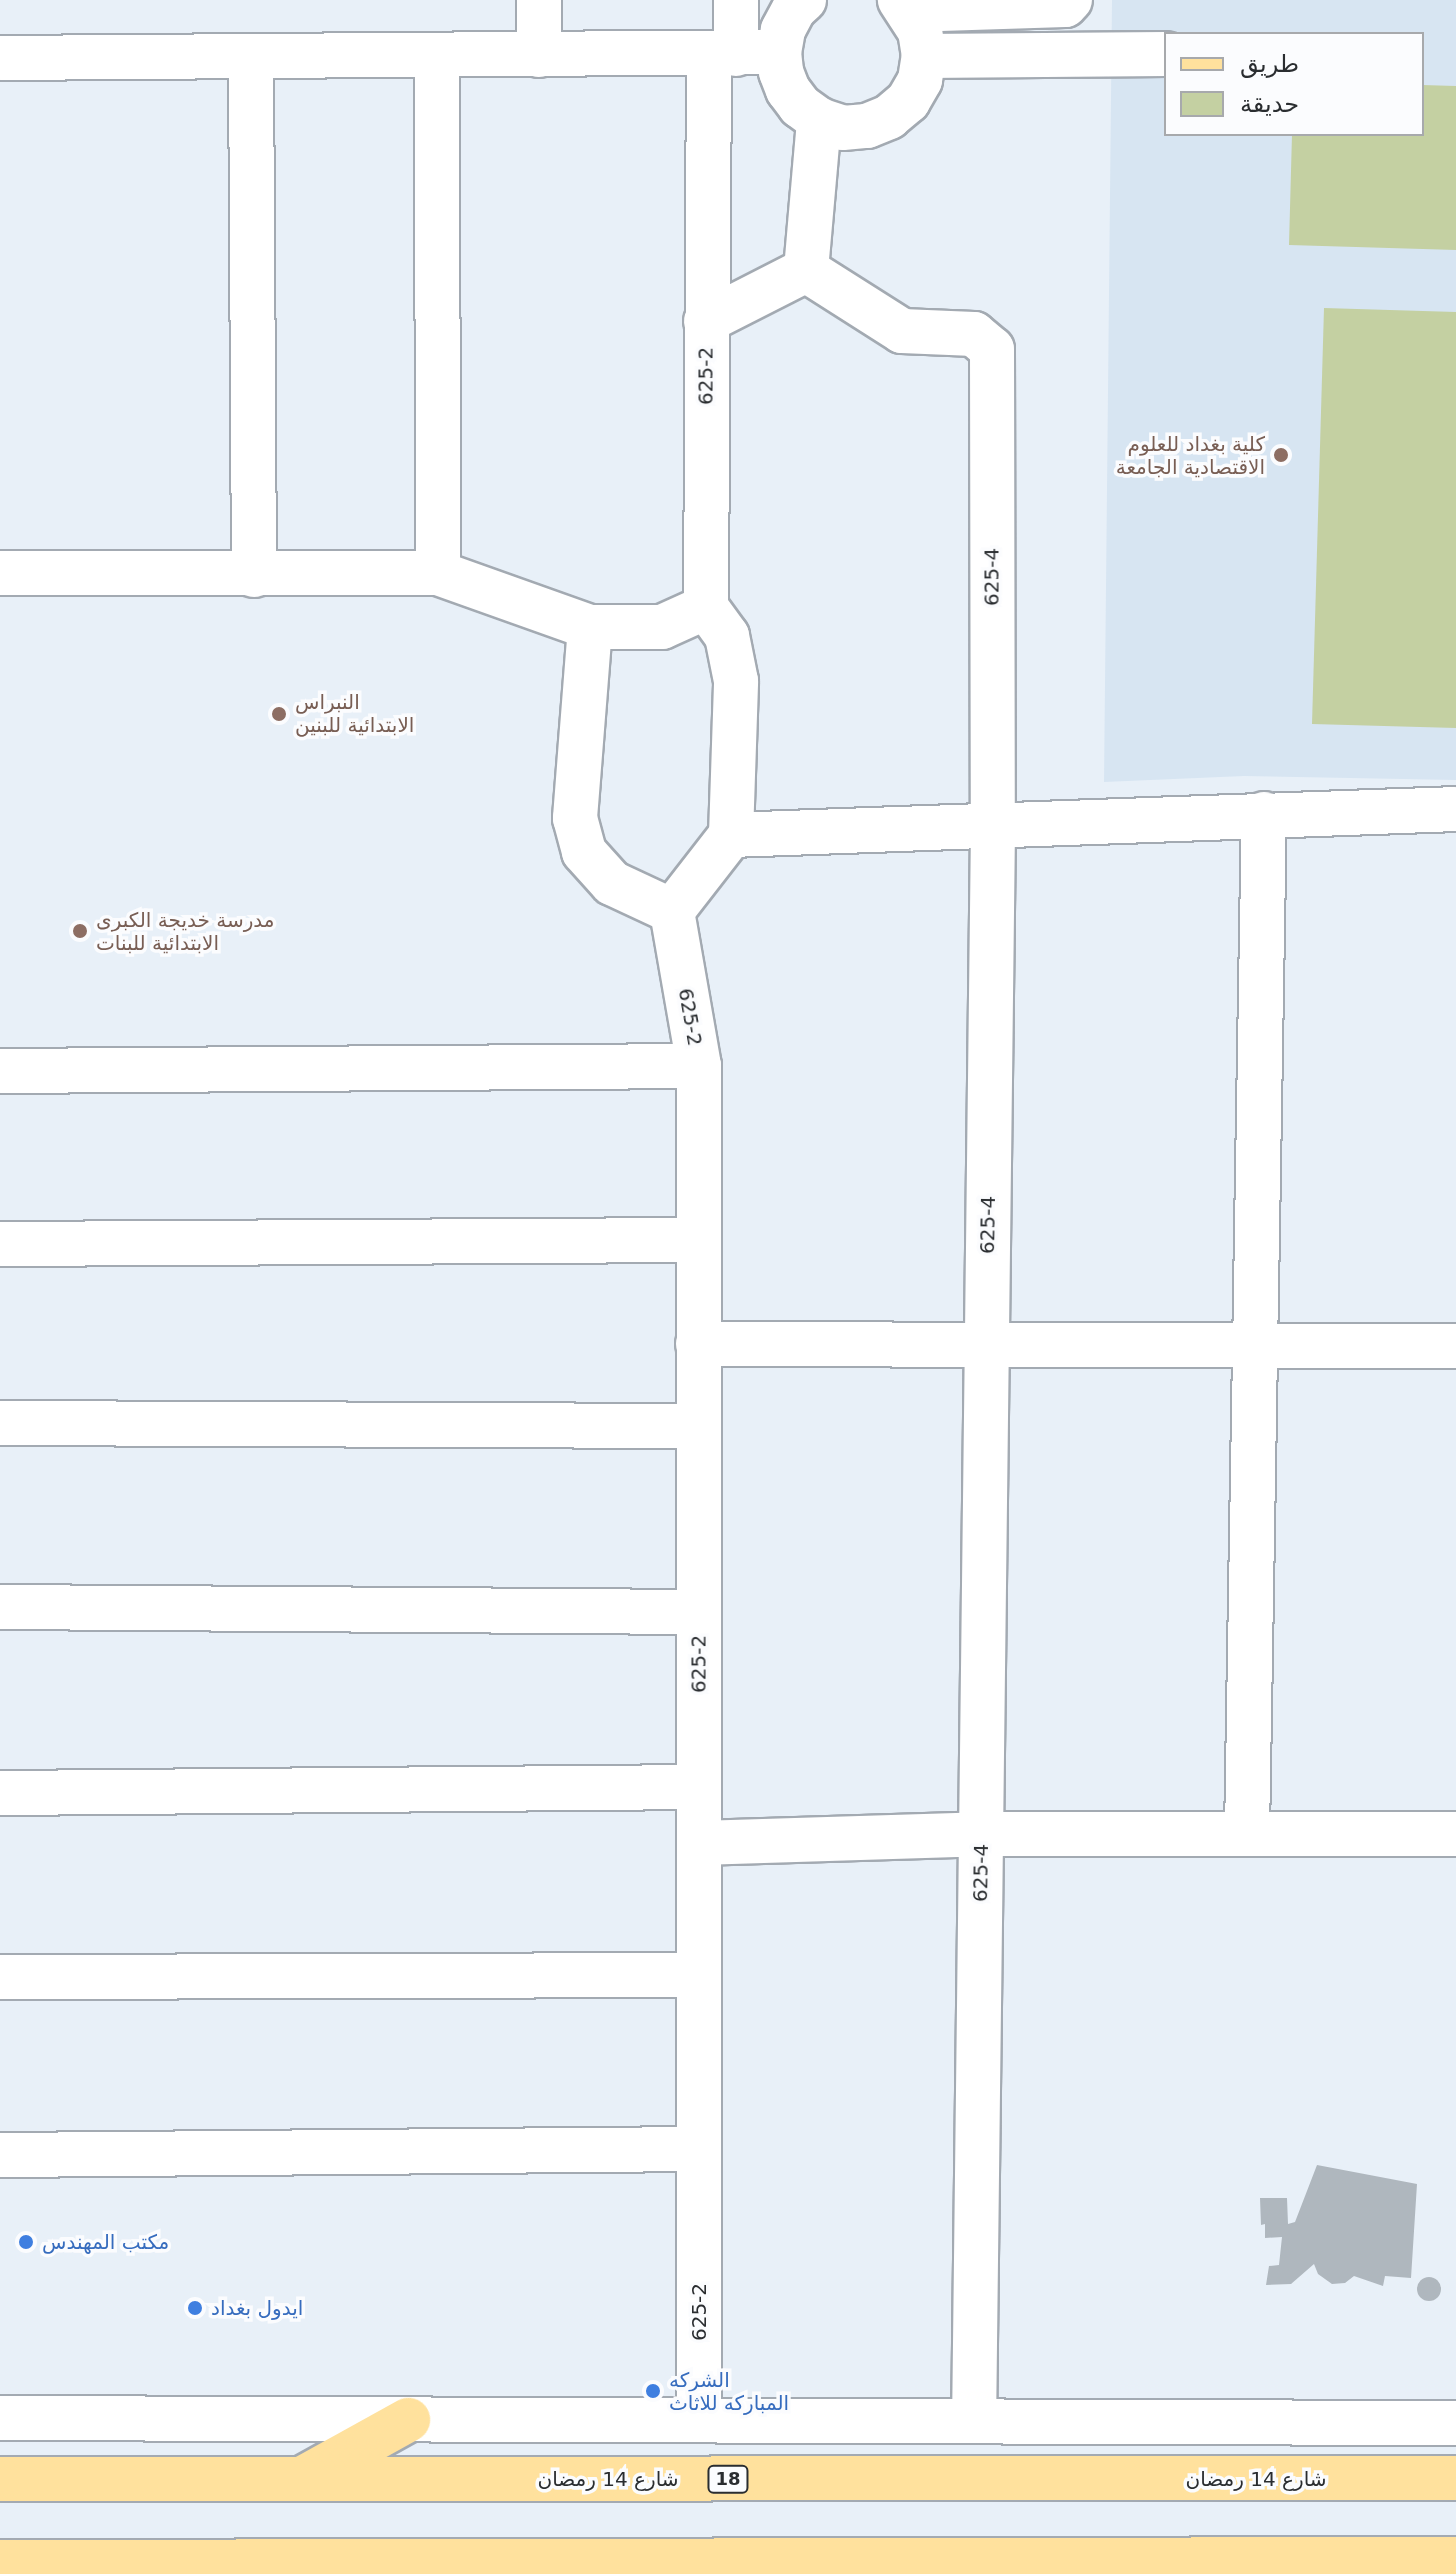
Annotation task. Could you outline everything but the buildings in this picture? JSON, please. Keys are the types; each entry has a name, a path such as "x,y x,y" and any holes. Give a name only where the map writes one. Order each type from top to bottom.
{"main road":[{"path":"302,2479 408,2420"},
{"name":"شارع 14 رمضان","path":"0,2479 1456,2478"},
{"path":"0,2562 1333,2566 1456,2559"}],"street":[{"path":"539,0 539,55"},
{"name":"625-2","path":"706,607 706,321 722,54 736,0"},
{"path":"804,0 794,9 783,30 779,52 788,90 800,106 819,120 843,128 867,126 889,117 908,101 920,80 924,56 920,31 904,5"},
{"path":"904,5 1065,5 1070,0"},
{"path":"0,58 779,52"},
{"path":"924,56 1164,54"},
{"path":"437,56 438,573"},
{"path":"251,57 254,575"},
{"path":"706,321 806,270 819,120"},
{"name":"625-4","path":"806,270 902,331 974,334 992,349 993,827 974,2421"},
{"path":"0,573 438,573 590,627 662,627 706,607 727,636 736,681 731,835 672,911 612,883 584,852 575,818 590,627"},
{"path":"731,835 1456,809"},
{"path":"1247,1834 1264,814"},
{"name":"625-2","path":"672,911 699,1066 699,2420"},
{"path":"0,1071 699,1066"},
{"path":"0,1244 699,1240"},
{"path":"698,1344 1456,1346"},
{"path":"0,1423 698,1426"},
{"path":"0,1607 699,1612"},
{"path":"0,1793 699,1787"},
{"path":"699,1843 981,1834 1456,1834"},
{"path":"0,1977 699,1975"},
{"path":"0,2155 699,2149"},
{"path":"0,2418 1456,2423"}],"shaded area":[{"name":"كلية بغداد للعلوم الاقتصادية الجامعة","path":"1112,0 1456,0 1456,780 1244,776 1104,782"}],"green space":[{"path":"1424,85 1456,86 1456,250 1289,245 1292,136 1424,136"},
{"path":"1324,308 1456,312 1456,728 1312,724"}],"place":[{"name":"كلية بغداد للعلوم الاقتصادية الجامعة","path":"1281,455"},
{"name":"النبراس الابتدائية للبنين","path":"279,714"},
{"name":"مدرسة خديجة الكبرى الابتدائية للبنات","path":"80,931"},
{"name":"مكتب المهندس","path":"26,2242"},
{"name":"ايدول بغداد","path":"195,2308"},
{"name":"الشركه المباركه للاثاث","path":"653,2391"}]}
